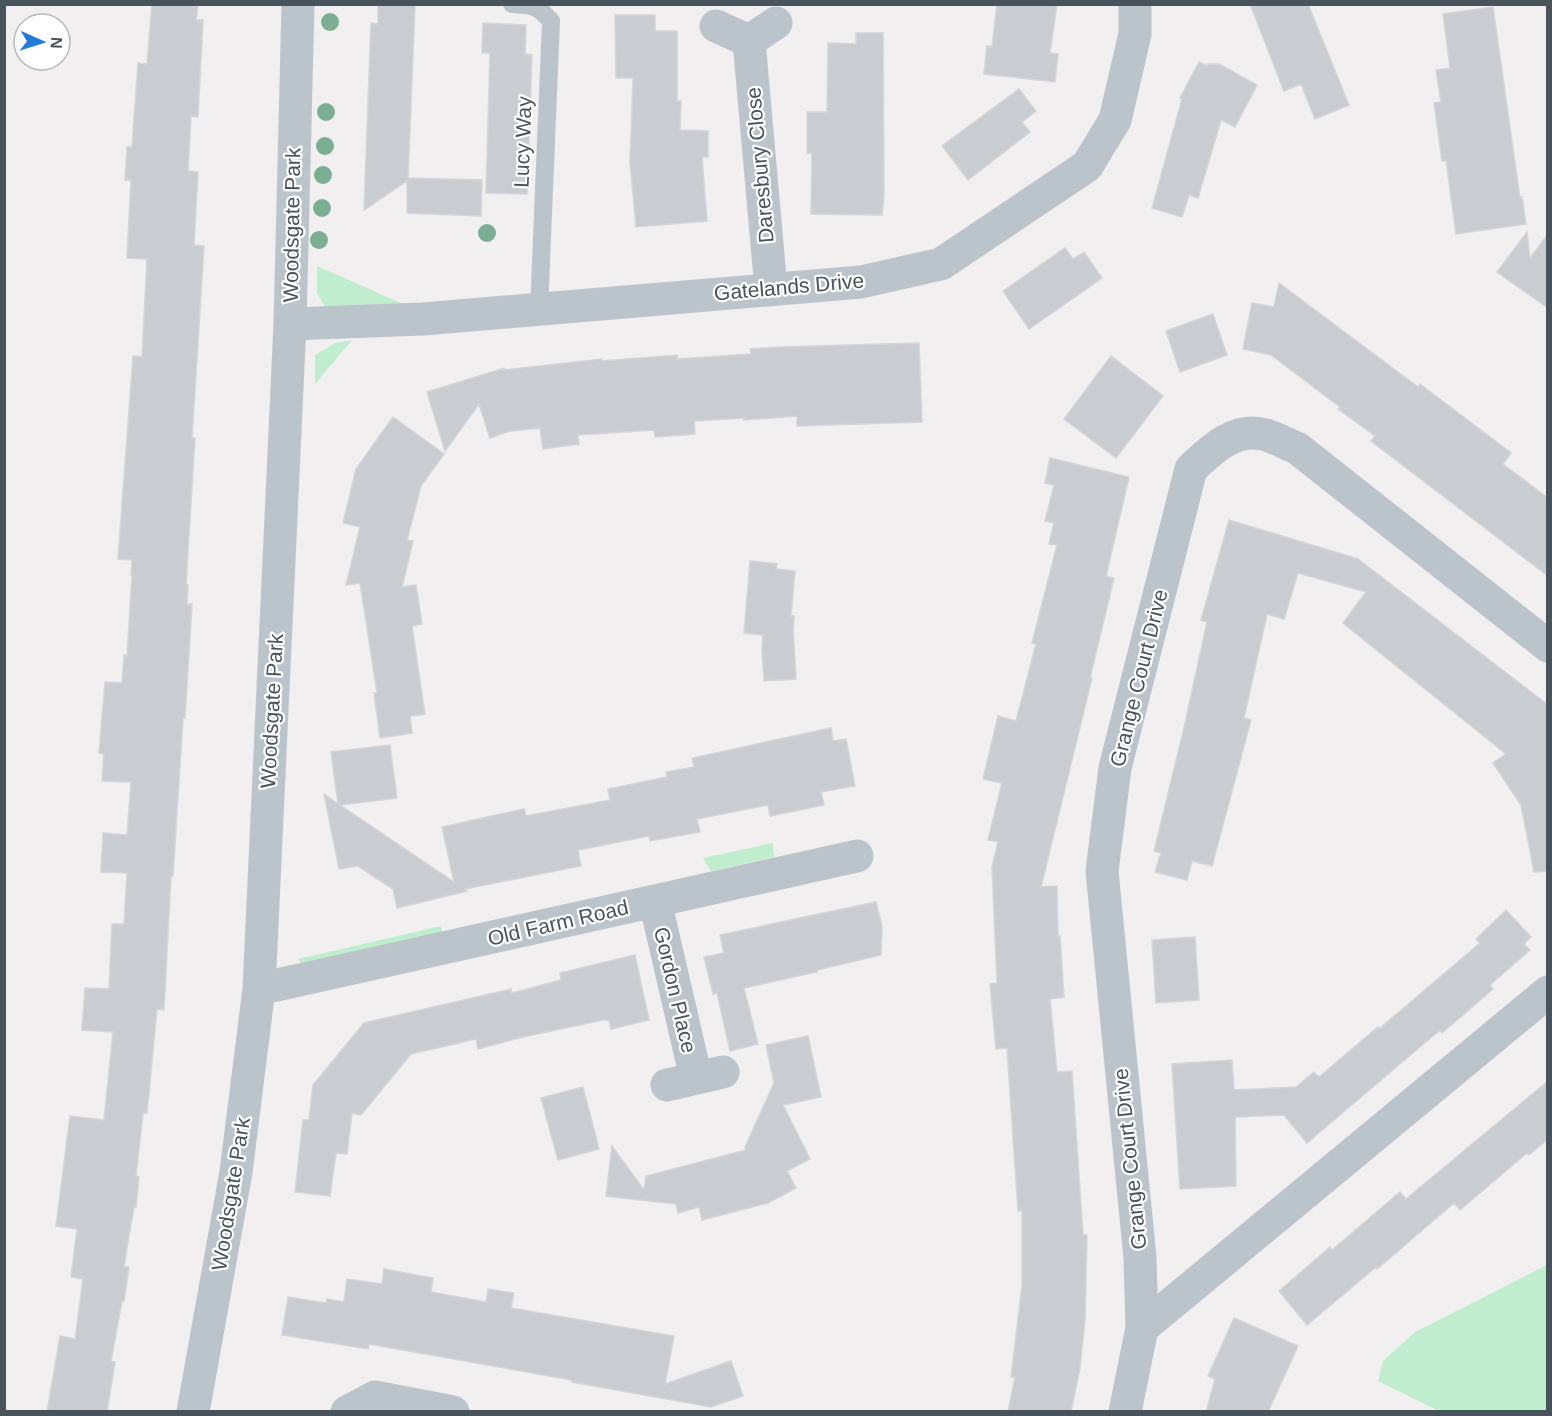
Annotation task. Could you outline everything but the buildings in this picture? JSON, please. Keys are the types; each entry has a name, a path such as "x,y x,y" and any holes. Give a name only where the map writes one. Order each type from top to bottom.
{"street":[{"name":"Woodsgate Park","path":"193,1412 236,1172 259,990 290,324 298,4"},
{"name":"Gatelands Drive","path":"290,324 423,319 861,282 941,264 1087,166 1115,120 1135,34 1135,4"},
{"path":"716,26 749,41 776,23"},
{"name":"Daresbury Close","path":"749,41 771,289"},
{"name":"Grange Court Drive","path":"1125,1412 1142,1328 1140,1258 1102,871 1116,768 1191,469 1216,445 1240,434 1264,434 1297,448 1548,646"},
{"name":"Old Farm Road","path":"259,990 857,856"},
{"name":"Gordon Place","path":"655,901 695,1078"},
{"path":"1142,1328 1548,992"},
{"path":"347,1412 375,1397 453,1412"}],"lane":[{"name":"Lucy Way","path":"512,4 532,5 550,21 539,310"}],"green space":[{"path":"317,266 403,304 325,307 317,293"},
{"path":"352,340 315,384 315,355 335,343"},
{"path":"773,843 774,857 711,871 703,858"},
{"path":"441,926 442,933 301,963 298,959"},
{"path":"1547,1265 1547,1411 1439,1411 1378,1381 1383,1361 1415,1332"}]}
